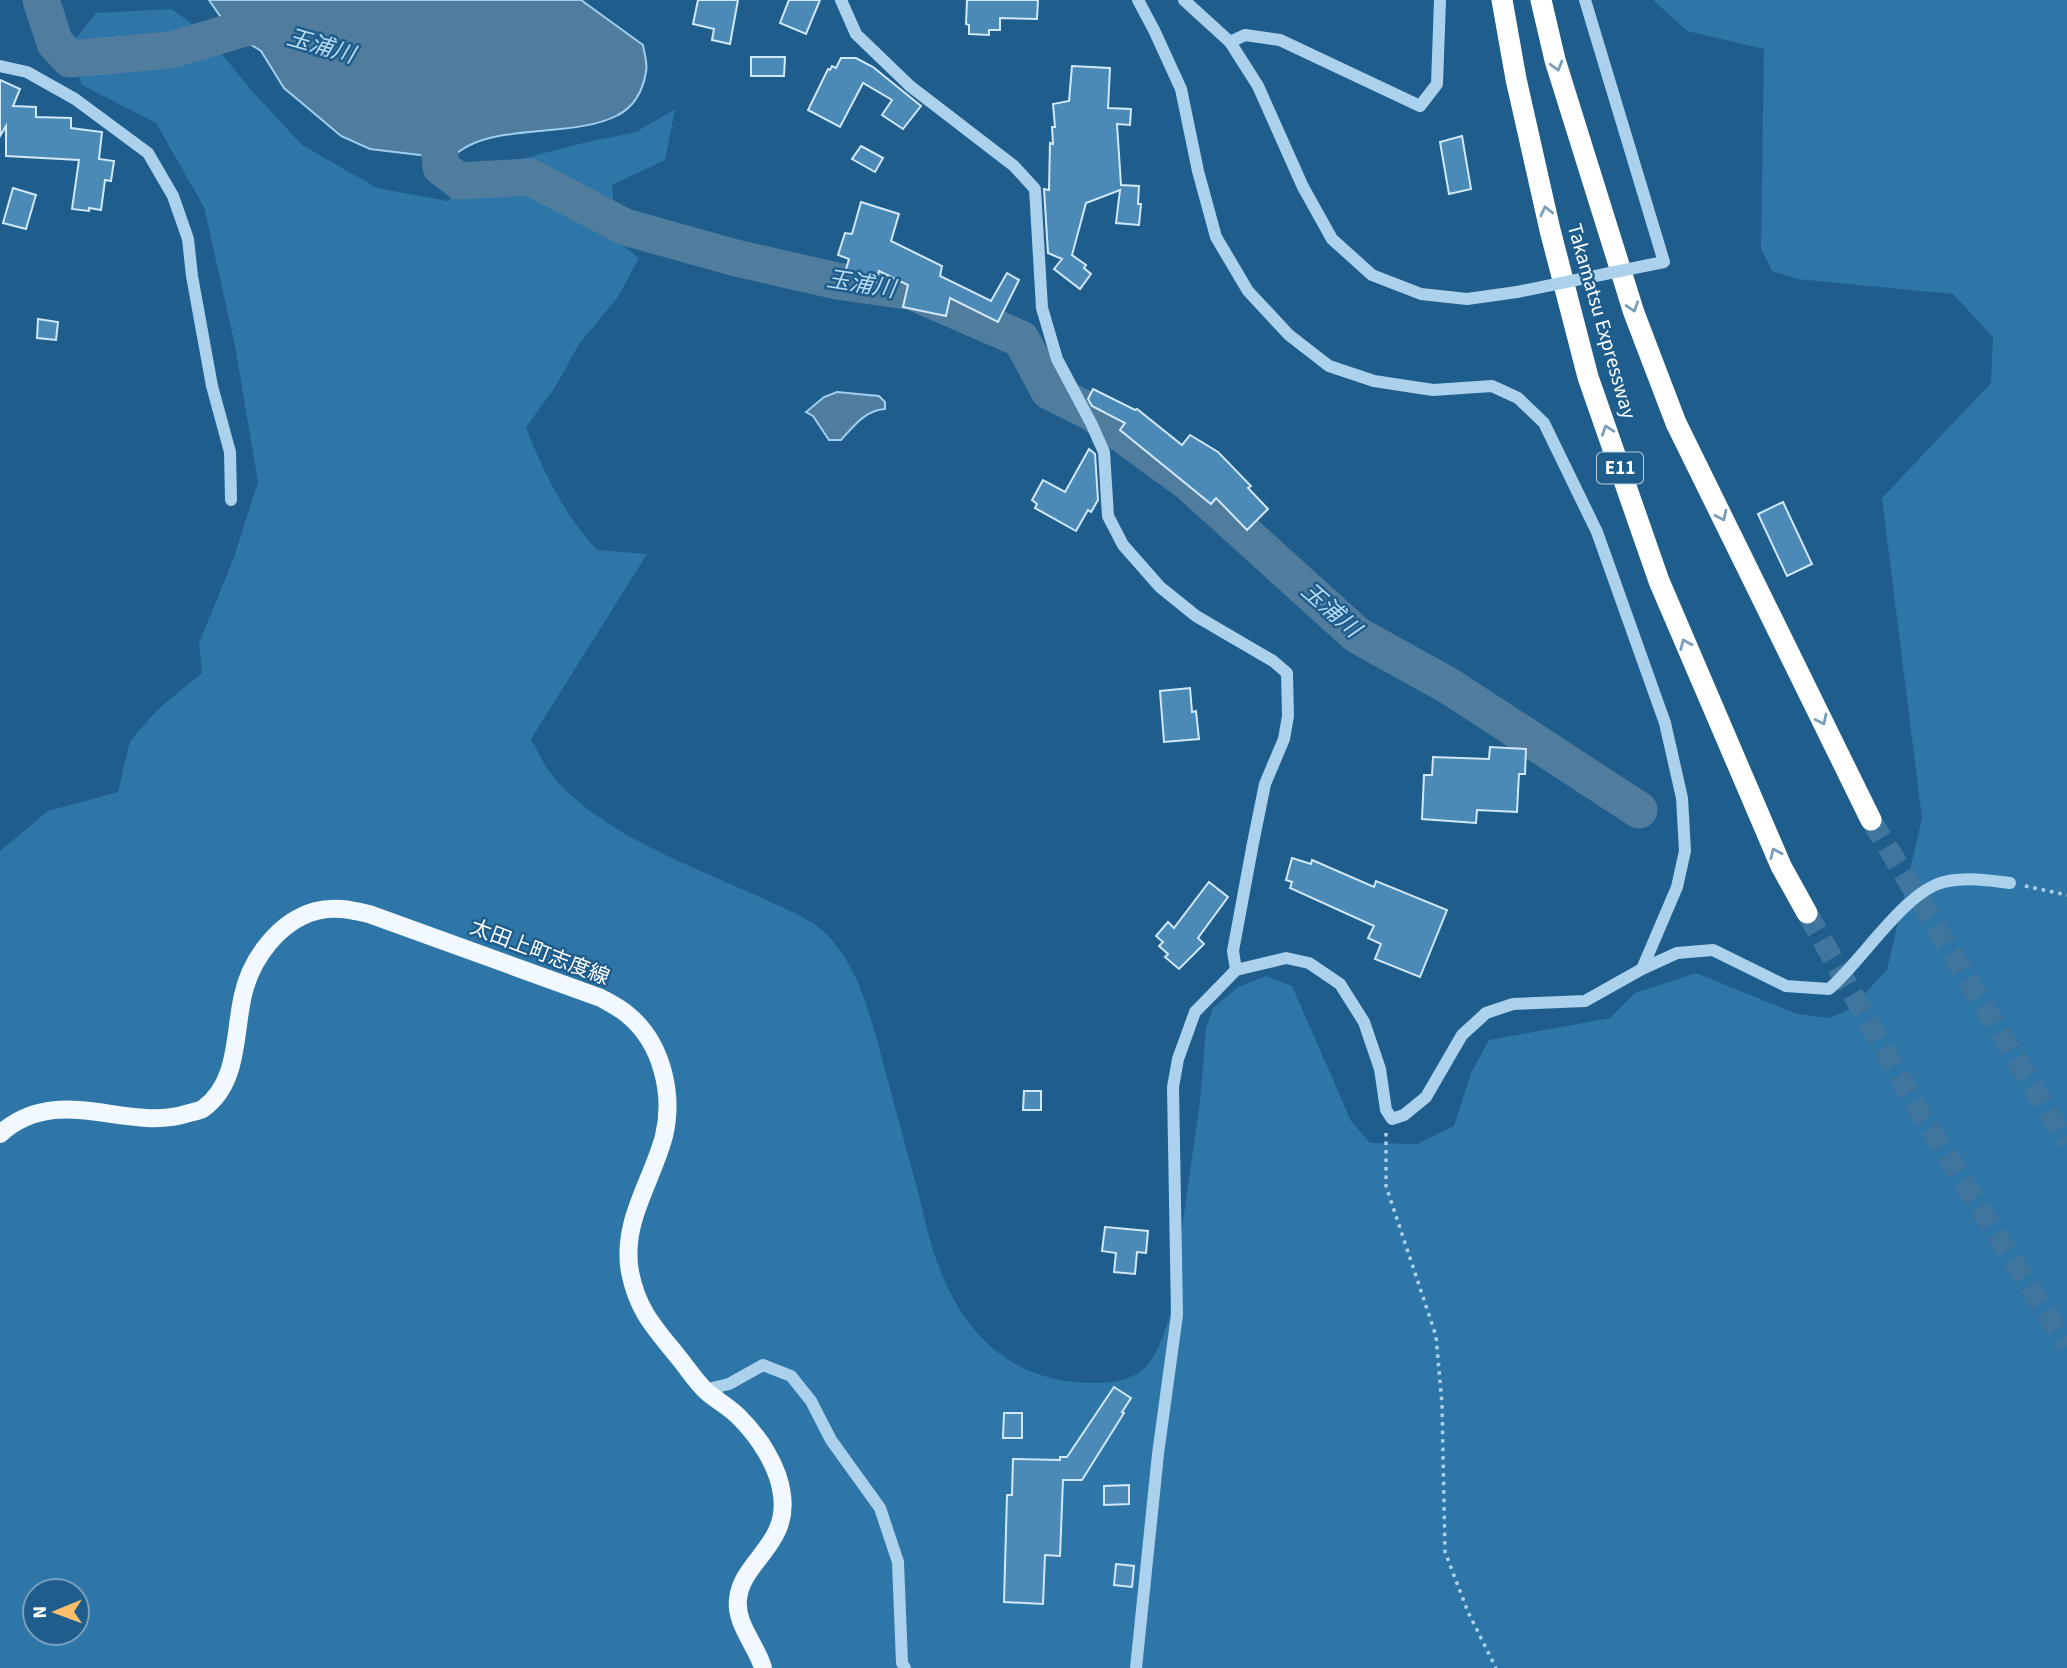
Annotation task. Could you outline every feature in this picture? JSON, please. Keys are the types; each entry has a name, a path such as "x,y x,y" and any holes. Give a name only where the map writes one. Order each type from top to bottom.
{"highway":[{"name":"Takamatsu Expressway","path":"1502,0 1516,79 1550,230 1588,377 1659,581 1770,842 1807,913"},
{"name":"Takamatsu Expressway","path":"1541,0 1555,60 1634,313 1676,423 1871,820"}],"main road":[{"name":"太田上町志度線","path":"0,1134 13,1122 44,1111 78,1110 176,1118 203,1109 223,1087 233,1057 243,994 252,969 265,948 279,933 295,920 316,911 341,908 369,914 601,998 629,1015 650,1040 663,1070 668,1102 664,1136 630,1231 628,1262 634,1292 646,1317 704,1390 739,1417 759,1441 774,1468 782,1495 781,1521 771,1545 742,1583 737,1601 745,1628 763,1668"}],"street":[{"path":"841,0 856,34 910,86 1014,166 1035,189 1042,308 1057,359 1104,452 1108,516 1122,545 1160,587 1196,616 1273,661 1287,673 1288,716 1284,739 1265,785 1233,951 1236,970"},
{"path":"1138,0 1181,89 1198,171 1216,237 1248,291 1289,335 1329,366 1374,382 1433,390 1492,386 1518,398 1544,422 1597,532 1665,723 1682,799 1685,851 1677,887 1642,969"},
{"path":"1184,0 1230,42 1258,86 1303,187 1332,239 1373,275 1421,294 1467,299 1517,292 1664,262 1585,0"},
{"path":"1230,42 1245,35 1280,40 1420,106 1437,84 1440,0"},
{"path":"0,66 27,72 75,99 138,145 148,153 173,196 188,239 212,386 230,452 231,500"},
{"path":"1136,1668 1158,1454 1177,1315 1173,1087 1178,1059 1195,1012 1236,970 1286,958 1309,963 1340,984 1364,1022 1380,1069 1386,1110 1392,1119 1404,1115 1426,1097 1462,1035 1486,1013 1513,1003 1585,1000 1677,953 1713,950 1786,986 1829,989 1843,978 1908,904 1933,886 1945,882 1978,879 2010,883"},
{"path":"704,1390 729,1384 763,1365 791,1376 811,1401 831,1440 880,1508 884,1518 898,1562 902,1663 905,1668"}],"path":[{"path":"2010,883 2067,895"},
{"path":"1386,1110 1386,1186 1436,1336 1442,1404 1445,1552 1468,1612 1496,1668"}],"shaded area":[{"path":"1653,0 2067,0 2067,1668 0,1668 0,851 48,811 118,792 130,741 158,709 202,673 199,643 233,560 258,482 235,346 204,207 156,123 82,85 68,49 96,13 171,9 205,33 251,90 302,145 377,188 447,201 487,168 636,132 675,109 665,160 612,185 616,240 639,258 618,297 579,344 554,389 526,427 556,492 574,522 597,550 647,554 531,739 549,771 591,812 676,860 799,915 817,926 832,940 850,967 868,1010 933,1250 947,1287 961,1311 977,1333 996,1351 1017,1365 1041,1375 1069,1381 1099,1383 1128,1378 1147,1366 1159,1346 1169,1319 1200,1102 1206,1028 1213,1008 1238,987 1266,976 1292,986 1351,1121 1370,1143 1417,1144 1454,1126 1471,1073 1489,1040 1610,1018 1635,993 1696,973 1797,1014 1830,1018 1850,1009 1887,970 1922,818 1882,498 1991,383 1993,337 1953,294 1797,279 1772,271 1761,248 1764,49 1687,31"}],"water":[{"path":"209,0 581,0 643,45 646,72 637,97 618,115 589,125 486,139 461,150 441,167 428,156 370,149 341,136 284,88 261,51 231,32"},
{"path":"837,392 879,396 885,402 885,409 865,416 841,440 829,440 813,416 806,412 824,397"}],"building":[{"path":"698,0 738,0 730,44 712,40 714,29 693,24"},
{"path":"789,0 820,0 806,34 780,23"},
{"path":"967,0 1038,0 1037,19 1000,18 1000,30 989,30 989,35 969,34 969,25 966,24"},
{"path":"751,57 785,57 784,76 751,76"},
{"path":"841,58 856,58 873,67 921,106 903,129 882,115 892,100 863,83 840,127 808,110 828,69 832,66 836,68"},
{"path":"1072,66 1110,68 1108,108 1131,109 1130,125 1117,124 1121,185 1139,186 1138,204 1141,204 1139,225 1116,223 1120,190 1086,203 1072,255 1086,265 1084,268 1091,274 1080,289 1054,269 1062,259 1048,253 1044,189 1049,190 1050,143 1053,144 1052,127 1055,127 1053,104 1069,101"},
{"path":"0,80 20,89 13,106 36,107 36,117 71,118 71,128 102,132 99,159 114,161 111,181 105,180 101,210 72,209 79,160 6,156 6,126 0,136"},
{"path":"1462,136 1471,189 1449,194 1440,142"},
{"path":"861,146 883,158 875,172 852,159"},
{"path":"13,188 36,195 26,229 3,223"},
{"path":"861,202 899,214 891,241 942,266 940,276 991,301 1007,273 1019,280 998,322 950,298 946,316 903,307 908,285 879,271 876,282 845,273 849,259 838,255 845,233 852,234"},
{"path":"38,319 58,322 56,340 37,338"},
{"path":"1093,389 1137,409 1182,445 1190,435 1218,452 1251,486 1248,488 1268,509 1247,530 1216,498 1211,504 1120,430 1125,423 1092,406 1088,399"},
{"path":"1089,449 1095,454 1098,500 1091,512 1088,510 1076,531 1035,508 1037,504 1032,500 1043,480 1065,492"},
{"path":"1783,502 1812,564 1787,576 1758,514"},
{"path":"1190,688 1192,712 1196,711 1199,739 1164,742 1160,691"},
{"path":"1490,747 1526,749 1525,774 1519,774 1517,812 1477,810 1476,823 1422,819 1424,775 1432,775 1433,757 1489,759"},
{"path":"1292,858 1311,864 1312,860 1374,887 1376,881 1447,910 1420,977 1375,959 1381,944 1368,938 1374,926 1290,888 1292,882 1286,880"},
{"path":"1209,882 1228,897 1198,938 1204,944 1179,969 1165,957 1168,954 1159,946 1163,942 1156,936 1168,922 1174,928"},
{"path":"1024,1091 1041,1091 1041,1110 1023,1110"},
{"path":"1105,1227 1148,1231 1146,1253 1137,1252 1135,1274 1114,1272 1116,1253 1102,1251"},
{"path":"1114,1387 1131,1398 1082,1480 1063,1480 1060,1556 1045,1555 1043,1604 1004,1602 1007,1495 1012,1495 1013,1459 1060,1460 1060,1457 1067,1457"},
{"path":"1004,1413 1022,1413 1022,1438 1003,1438"},
{"path":"1129,1485 1129,1504 1104,1505 1104,1486"},
{"path":"1116,1564 1134,1566 1132,1587 1114,1585"}],"waterway":[{"name":"玉浦川","path":"41,0 55,43 70,59 171,50 252,26 280,33"},
{"name":"玉浦川","path":"431,122 437,127 441,167 459,181 530,177 625,227 736,258 837,281 913,292 1021,339 1049,391 1093,413 1188,482 1357,635 1449,686 1639,810"}],"tunnel":[{"path":"1871,820 2067,1143"},
{"path":"1807,913 1916,1106 2067,1346"}]}
